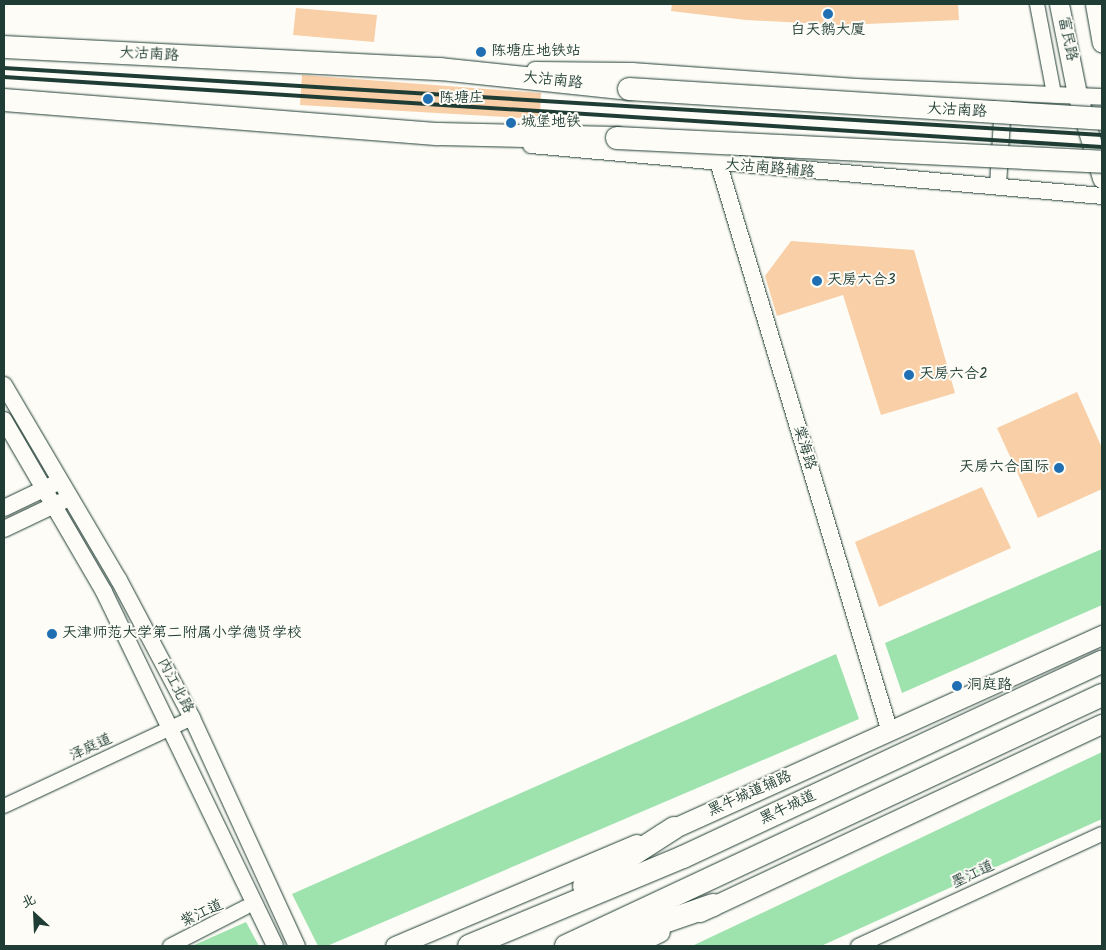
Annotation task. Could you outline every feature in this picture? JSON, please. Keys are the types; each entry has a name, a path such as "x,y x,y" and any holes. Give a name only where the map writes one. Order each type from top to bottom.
{"highway":[{"name":"大沽南路","path":"4,47 440,69 629,89 1102,119"},
{"path":"4,100 439,134 617,138 1102,162"},
{"name":"黑牛城道","path":"476,943 683,857 1102,662"},
{"name":"黑牛城道","path":"566,946 1102,695"},
{"path":"476,943 596,880 674,828"},
{"path":"593,946 713,906"}],"main road":[{"name":"富民路","path":"1060,4 1077,94"},
{"path":"1095,4 1102,42"},
{"path":"1077,94 1102,178"},
{"name":"黑牛城道辅路","path":"395,946 674,828 1102,635"},
{"path":"631,946 1102,724"}],"street":[{"path":"1037,4 1054,94"},
{"path":"440,69 632,70 1004,93 1077,94 1102,97"},
{"path":"998,185 1004,93"},
{"name":"大沽南路辅路","path":"439,134 719,165 998,185 1102,196"},
{"name":"棠海路","path":"719,165 890,732"},
{"name":"内江北路","path":"4,385 71,496 192,718 297,946"},
{"name":"内江北路","path":"4,420 56,505 173,728 275,946"},
{"path":"4,508 61,480"},
{"path":"4,529 71,496"},
{"name":"泽庭道","path":"4,806 192,718"},
{"name":"墨江道","path":"858,946 1102,834"},
{"name":"紫江道","path":"170,946 246,908"}],"green space":[{"path":"1102,549 1102,605 902,693 885,643"},
{"path":"836,654 859,719 327,946 318,946 292,894"},
{"path":"1102,752 1102,819 821,946 692,946"},
{"path":"246,922 259,946 192,946"}],"building":[{"name":"白天鹅大厦","path":"672,4 958,4 959,20 843,25 746,20 671,11"},
{"path":"296,8 377,15 374,42 293,35"},
{"path":"302,75 541,93 540,119 300,105"},
{"path":"791,241 914,250 955,393 881,415 843,295 777,316 765,276"},
{"name":"天房六合国际","path":"1077,392 1102,448 1102,489 1038,518 997,428"},
{"path":"982,487 1011,548 879,607 855,542"}],"railway":[{"path":"4,68 1102,135"},
{"path":"4,77 1102,147"}],"place":[{"name":"白天鹅大厦","path":"828,14"},
{"name":"陈塘庄地铁站","path":"481,52"},
{"name":"陈塘庄","path":"428,99"},
{"name":"城堡地铁","path":"511,123"},
{"name":"天房六合3","path":"817,281"},
{"name":"天房六合2","path":"909,375"},
{"name":"天房六合国际","path":"1059,468"},
{"name":"天津师范大学第二附属小学德贤学校","path":"52,634"},
{"name":"洞庭路","path":"957,686"}]}
